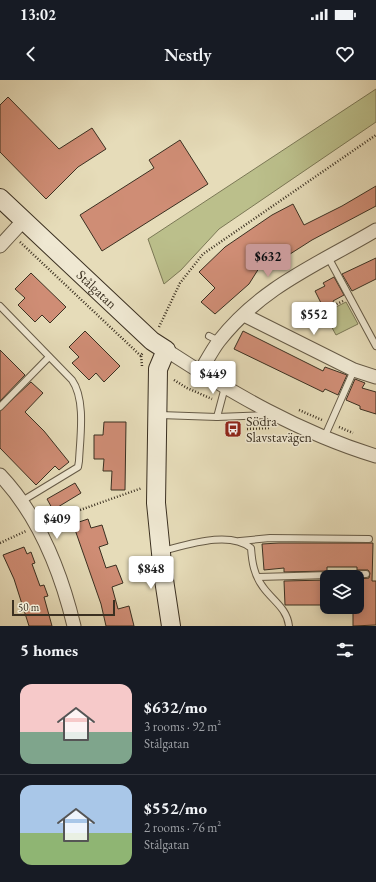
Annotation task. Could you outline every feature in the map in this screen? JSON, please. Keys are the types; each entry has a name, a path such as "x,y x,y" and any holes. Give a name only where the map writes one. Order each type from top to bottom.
{"street":[{"name":"Stålgatan","path":"0,198 152,341 165,341 200,372 275,415 324,438 376,456"},
{"path":"0,246 23,221"},
{"path":"200,372 214,338 244,315 267,294 328,255 376,230"},
{"path":"244,315 354,370 376,377"},
{"path":"165,341 158,370 156,415 156,503 171,626"},
{"path":"0,475 22,501 37,526 49,552 74,626"}],"lane":[{"path":"328,255 376,346"},
{"path":"0,306 72,380 78,393 80,404 79,465 22,501"},
{"path":"0,407 49,357"},
{"path":"324,438 354,370"},
{"path":"217,417 225,387"},
{"path":"156,415 217,417 275,415"},
{"path":"162,551 220,539 238,541 270,538 369,539"},
{"path":"238,541 251,548 252,565 262,586 285,612 289,626"},
{"path":"258,577 366,574"}],"path":[{"path":"165,341 158,329 180,283 202,254 376,135"},
{"path":"292,338 295,327 306,317 319,310 325,310 350,297"},
{"path":"294,408 355,434"},
{"path":"0,543 37,526 144,487"}],"green space":[{"path":"376,89 376,122 219,229 181,270 164,284 148,239"},
{"path":"346,302 358,324 336,335 324,313"}],"building":[{"path":"8,97 59,149 92,128 106,149 78,167 46,199 0,152 0,105"},
{"path":"180,140 208,184 102,251 80,215 154,168 149,160"},
{"path":"376,186 376,206 312,240 276,263 266,257 249,284 215,314 201,302 215,288 199,272 225,247 272,215 293,204 304,225 342,206"},
{"path":"376,258 376,279 352,291 342,274"},
{"path":"31,273 66,307 50,323 42,315 35,322 18,305 25,298 15,289"},
{"path":"334,277 344,295 333,301 334,304 324,309 315,291 325,286 323,283"},
{"path":"85,331 120,366 104,382 96,373 89,380 72,363 79,357 69,347"},
{"path":"243,331 323,371 325,367 347,375 338,395 325,389 323,392 234,349"},
{"path":"0,350 25,375 0,401"},
{"path":"355,379 365,383 362,388 376,392 376,414 360,409 360,406 346,400"},
{"path":"31,382 43,393 25,412 44,431 69,462 59,470 55,466 36,485 0,448 0,411"},
{"path":"104,422 126,422 125,490 111,490 112,471 103,471 104,459 94,459 94,435 103,435"},
{"path":"75,483 81,493 53,510 47,499"},
{"path":"88,519 91,528 102,525 108,544 99,547 106,568 116,565 123,583 112,587 118,609 129,606 134,626 106,626 101,604 73,524"},
{"path":"373,543 372,581 376,581 376,625 353,626 353,614 364,614 364,578 369,578 370,573 368,570 357,570 357,567 327,567 327,570 320,571 284,572 284,568 264,570 262,544"},
{"path":"24,547 27,554 31,552 35,563 32,564 40,586 44,585 48,596 44,597 52,626 29,626 14,579 3,555"},
{"path":"320,580 320,605 285,605 284,581"}],"place":[{"name":"Södra Slavstavägen","path":"233,429"}]}
